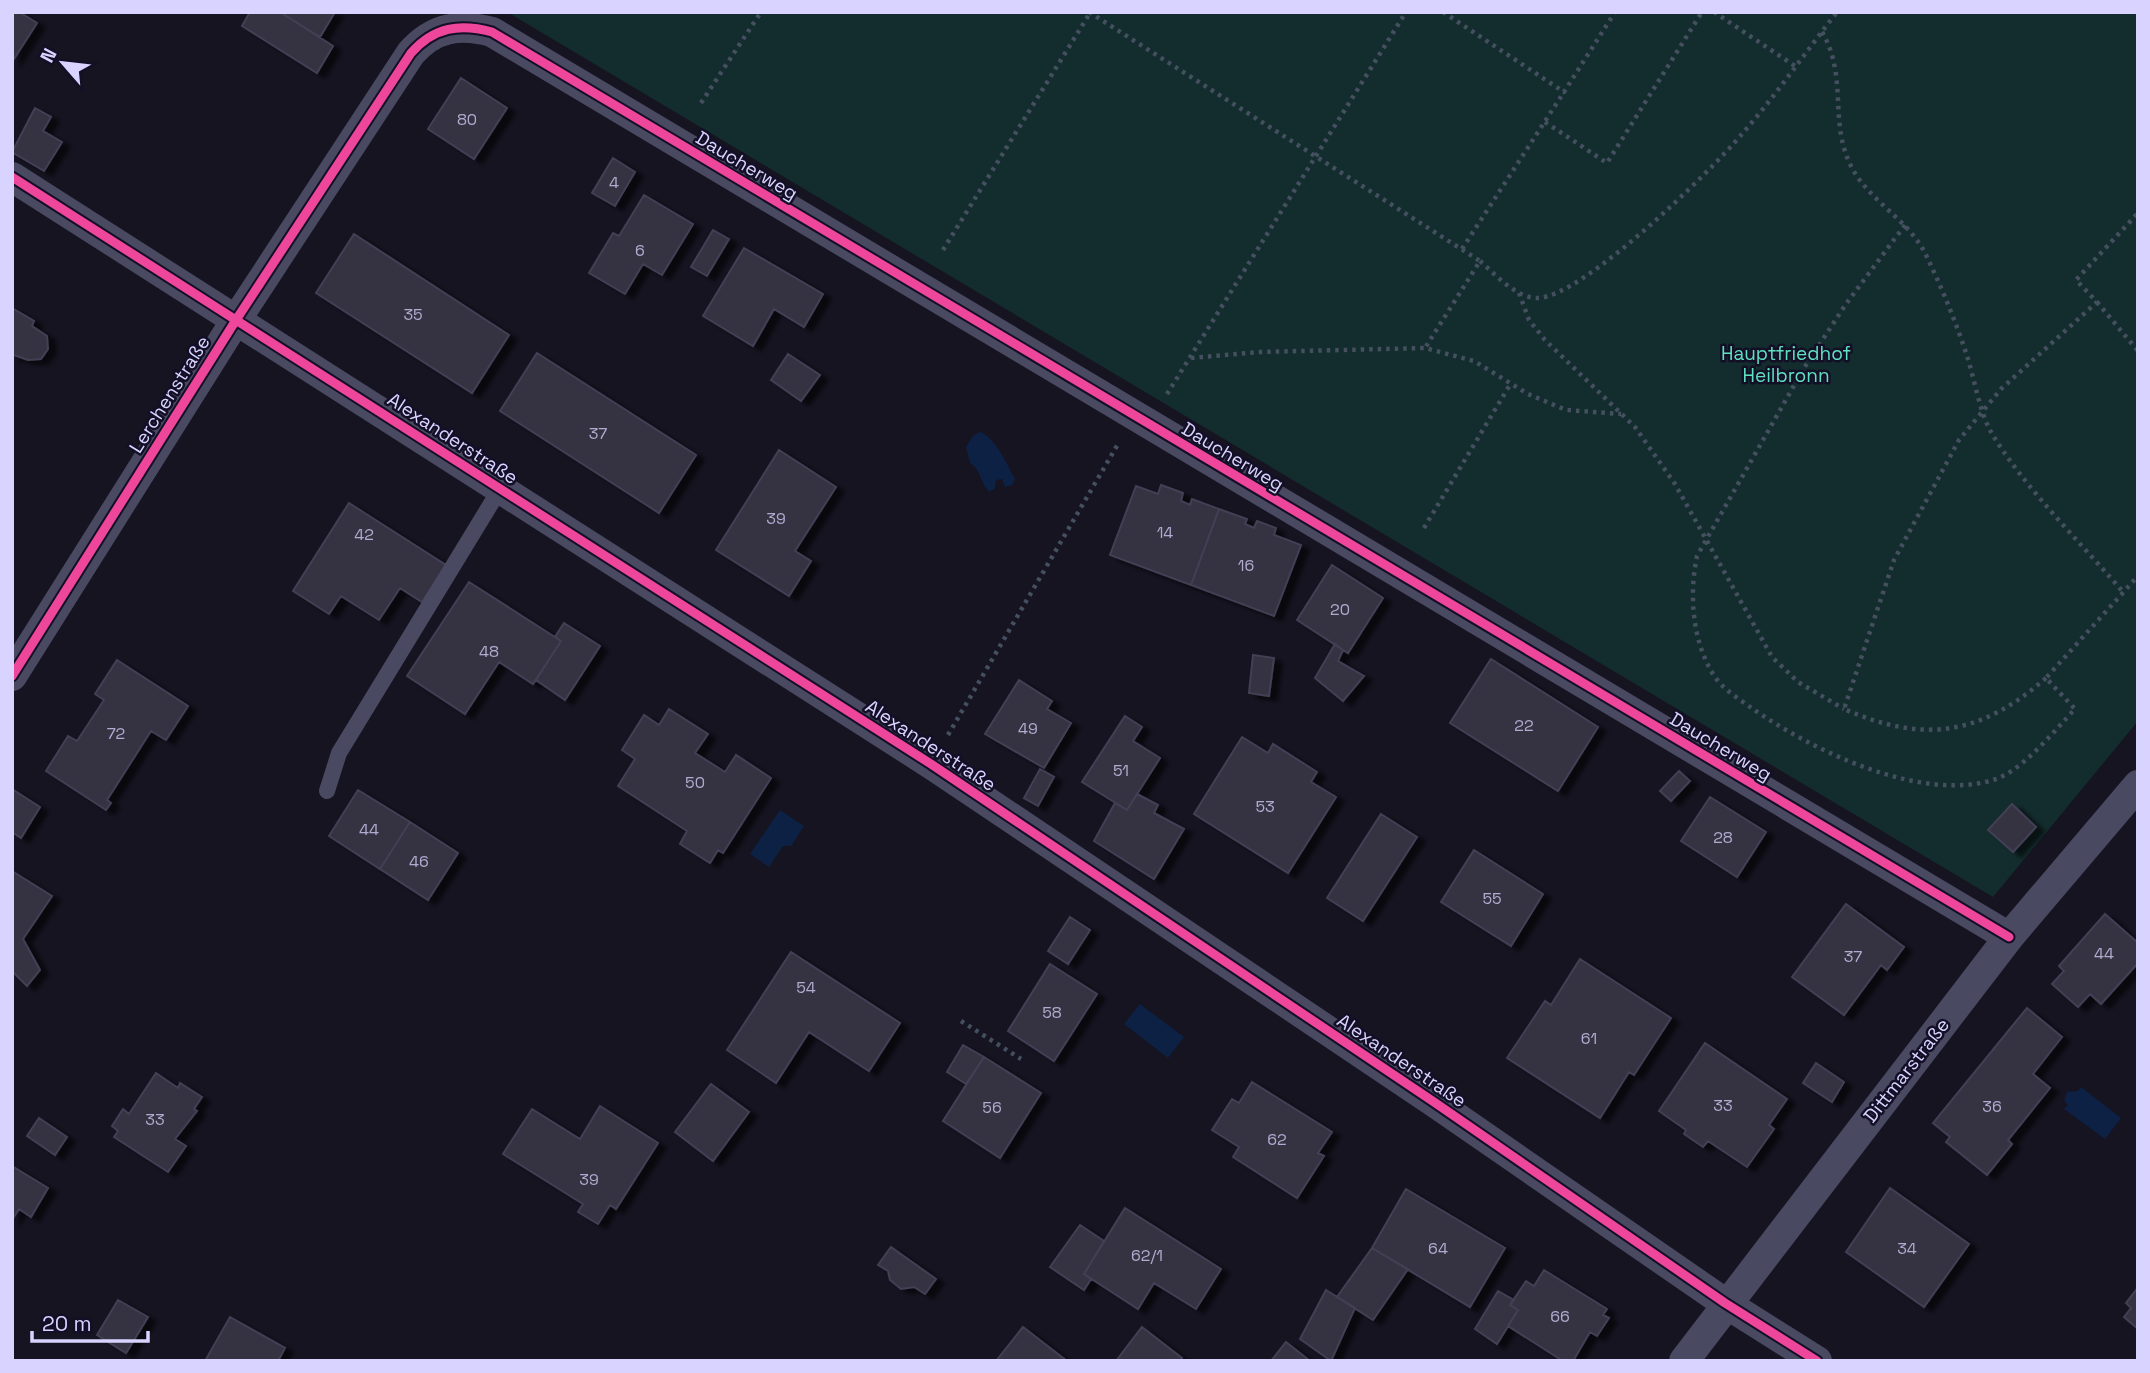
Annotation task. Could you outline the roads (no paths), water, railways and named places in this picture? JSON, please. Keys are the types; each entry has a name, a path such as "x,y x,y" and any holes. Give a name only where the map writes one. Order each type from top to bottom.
{"street":[{"name":"Daucherweg","path":"435,34 458,26 492,32 1134,418 2009,937"},
{"name":"Lerchenstraße","path":"12,676 236,320 411,53 422,41 435,34"},
{"name":"Alexanderstraße","path":"12,177 931,764 1434,1102 1725,1303 1817,1361"},
{"name":"Dittmarstraße","path":"1684,1361 1725,1303 2009,937 2138,785"}],"lane":[{"path":"327,791 339,753 500,489"}],"water":[{"path":"980,432 991,440 1000,452 1015,479 1012,485 1005,487 1002,479 996,480 995,488 990,492 970,463 966,447 973,436"},
{"path":"780,810 804,826 791,846 783,846 769,867 750,854"},
{"path":"1140,1004 1184,1037 1168,1058 1124,1024"},
{"path":"2081,1087 2121,1118 2105,1139 2064,1109 2068,1105 2064,1100 2067,1092 2078,1091"}],"park label":[{"name":"Hauptfriedhof Heilbronn","path":"1786,364"}]}
